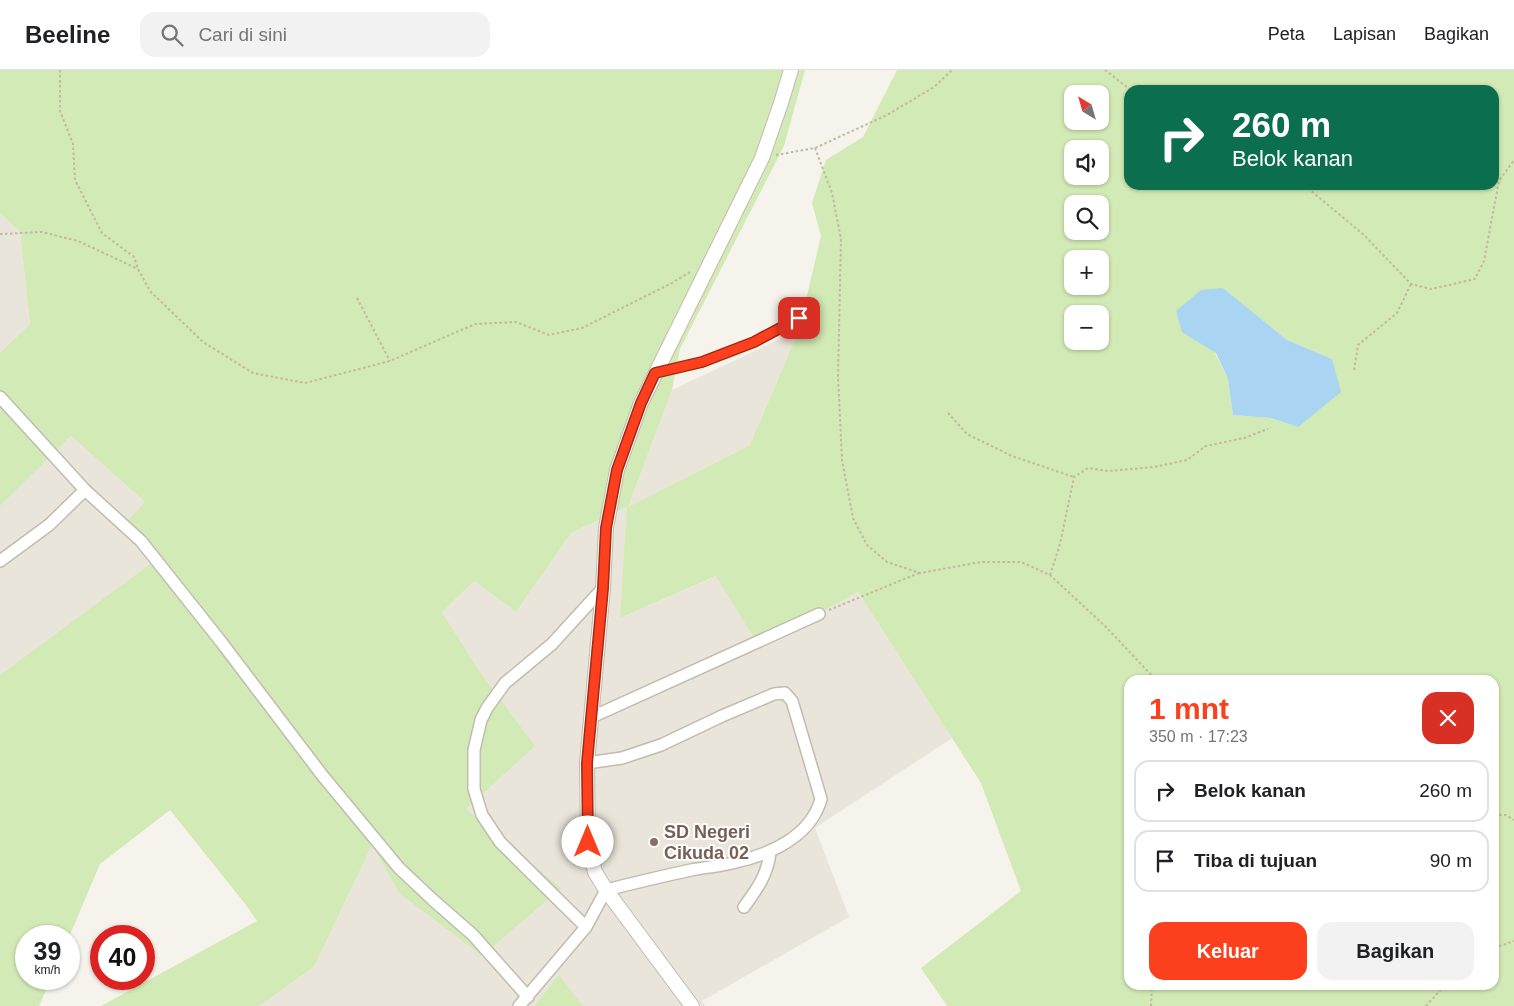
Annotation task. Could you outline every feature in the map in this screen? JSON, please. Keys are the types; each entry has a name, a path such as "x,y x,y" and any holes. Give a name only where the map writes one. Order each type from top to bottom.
{"street":[{"path":"692,1006 606,890 595,872 588,842 587,763 603,588 606,528 617,470 641,403 762,158 791,70"},
{"path":"0,397 85,490 141,541 222,643 322,775 399,868 474,935 528,997"},
{"path":"0,561 49,525 85,490"},
{"path":"586,927 500,842 482,815 474,789 474,750 481,720 487,708 506,683 552,644 603,588"},
{"path":"592,717 820,614"},
{"path":"520,1006 586,927 606,890 736,862 770,852 797,836 818,809 821,800 792,701 785,692 748,704 661,746 622,758 587,763"},
{"path":"744,907 762,880 769,864 770,852"}],"lane":[{"path":"655,373 702,362 754,342 814,311"}],"path":[{"path":"60,70 60,111 73,144 75,180 102,233 134,257 150,291 203,342 253,373 305,383 390,361 475,324 516,322 549,335 582,328 672,283 712,259"},
{"path":"762,158 815,148 887,115 934,88 952,70"},
{"path":"1105,70 1124,85"},
{"path":"815,148 832,193 841,239 839,394 842,460 853,518 867,545 887,562 920,573"},
{"path":"1499,182 1514,160"},
{"path":"1310,190 1364,236 1411,284 1431,290 1475,279 1484,261 1497,190"},
{"path":"0,234 42,232 78,241 138,269"},
{"path":"1354,370 1358,346 1396,313 1411,284"},
{"path":"357,298 390,361"},
{"path":"948,413 967,434 1012,456 1074,477"},
{"path":"1050,575 1060,544 1074,477 1088,468 1108,471 1154,467 1186,460 1206,446 1244,438 1268,429"},
{"path":"820,614 920,573 981,562 1021,562 1050,575 1106,627 1151,675"},
{"path":"1499,815 1506,815 1514,820"},
{"path":"1499,946 1514,941"},
{"path":"1151,1006 1152,990"},
{"path":"1426,1006 1440,990"}],"shaded area":[{"path":"0,213 20,232 30,324 0,353"},
{"path":"799,330 750,445 628,507 672,390"},
{"path":"71,436 145,502 154,562 0,675 0,506"},
{"path":"628,507 620,618 717,576 759,645 858,592 952,738 815,828 849,917 702,1001 705,1006 583,1006 559,976 534,1006 259,1006 314,967 372,845 399,893 561,888 465,809 484,678 442,612 474,581 516,612 571,533"}],"green space":[{"path":"0,70 805,70 784,146 680,349 672,390 628,507 750,445 799,330 821,236 812,203 826,160 863,137 897,70 1514,70 1514,1006 947,1006 921,968 1021,891 981,783 858,592 759,646 716,576 620,618 627,507 571,533 516,612 474,581 442,612 484,678 535,746 466,809 561,888 482,956 399,893 372,845 314,967 259,1006 101,1006 130,990 155,990 155,977 257,921 170,810 100,864 74,925 15,925 15,990 46,990 39,1006 0,1006 0,675 153,562 120,529 145,502 71,436 0,506 0,353 30,324 20,232 0,213","holes":["1223,288 1287,340 1332,359 1298,427 1271,418 1233,415 1228,379 1215,353"]},
{"path":"559,975 583,1006 534,1006"}],"water":[{"path":"1223,288 1287,340 1332,359 1341,392 1298,427 1271,418 1233,415 1228,379 1216,353 1182,332 1176,311 1201,290"}],"place":[{"name":"SD Negeri Cikuda 02","path":"654,842"}],"route":[{"path":"588,842 587,763 603,588 606,528 617,470 641,403 655,373 702,362 754,342 799,318"}]}
